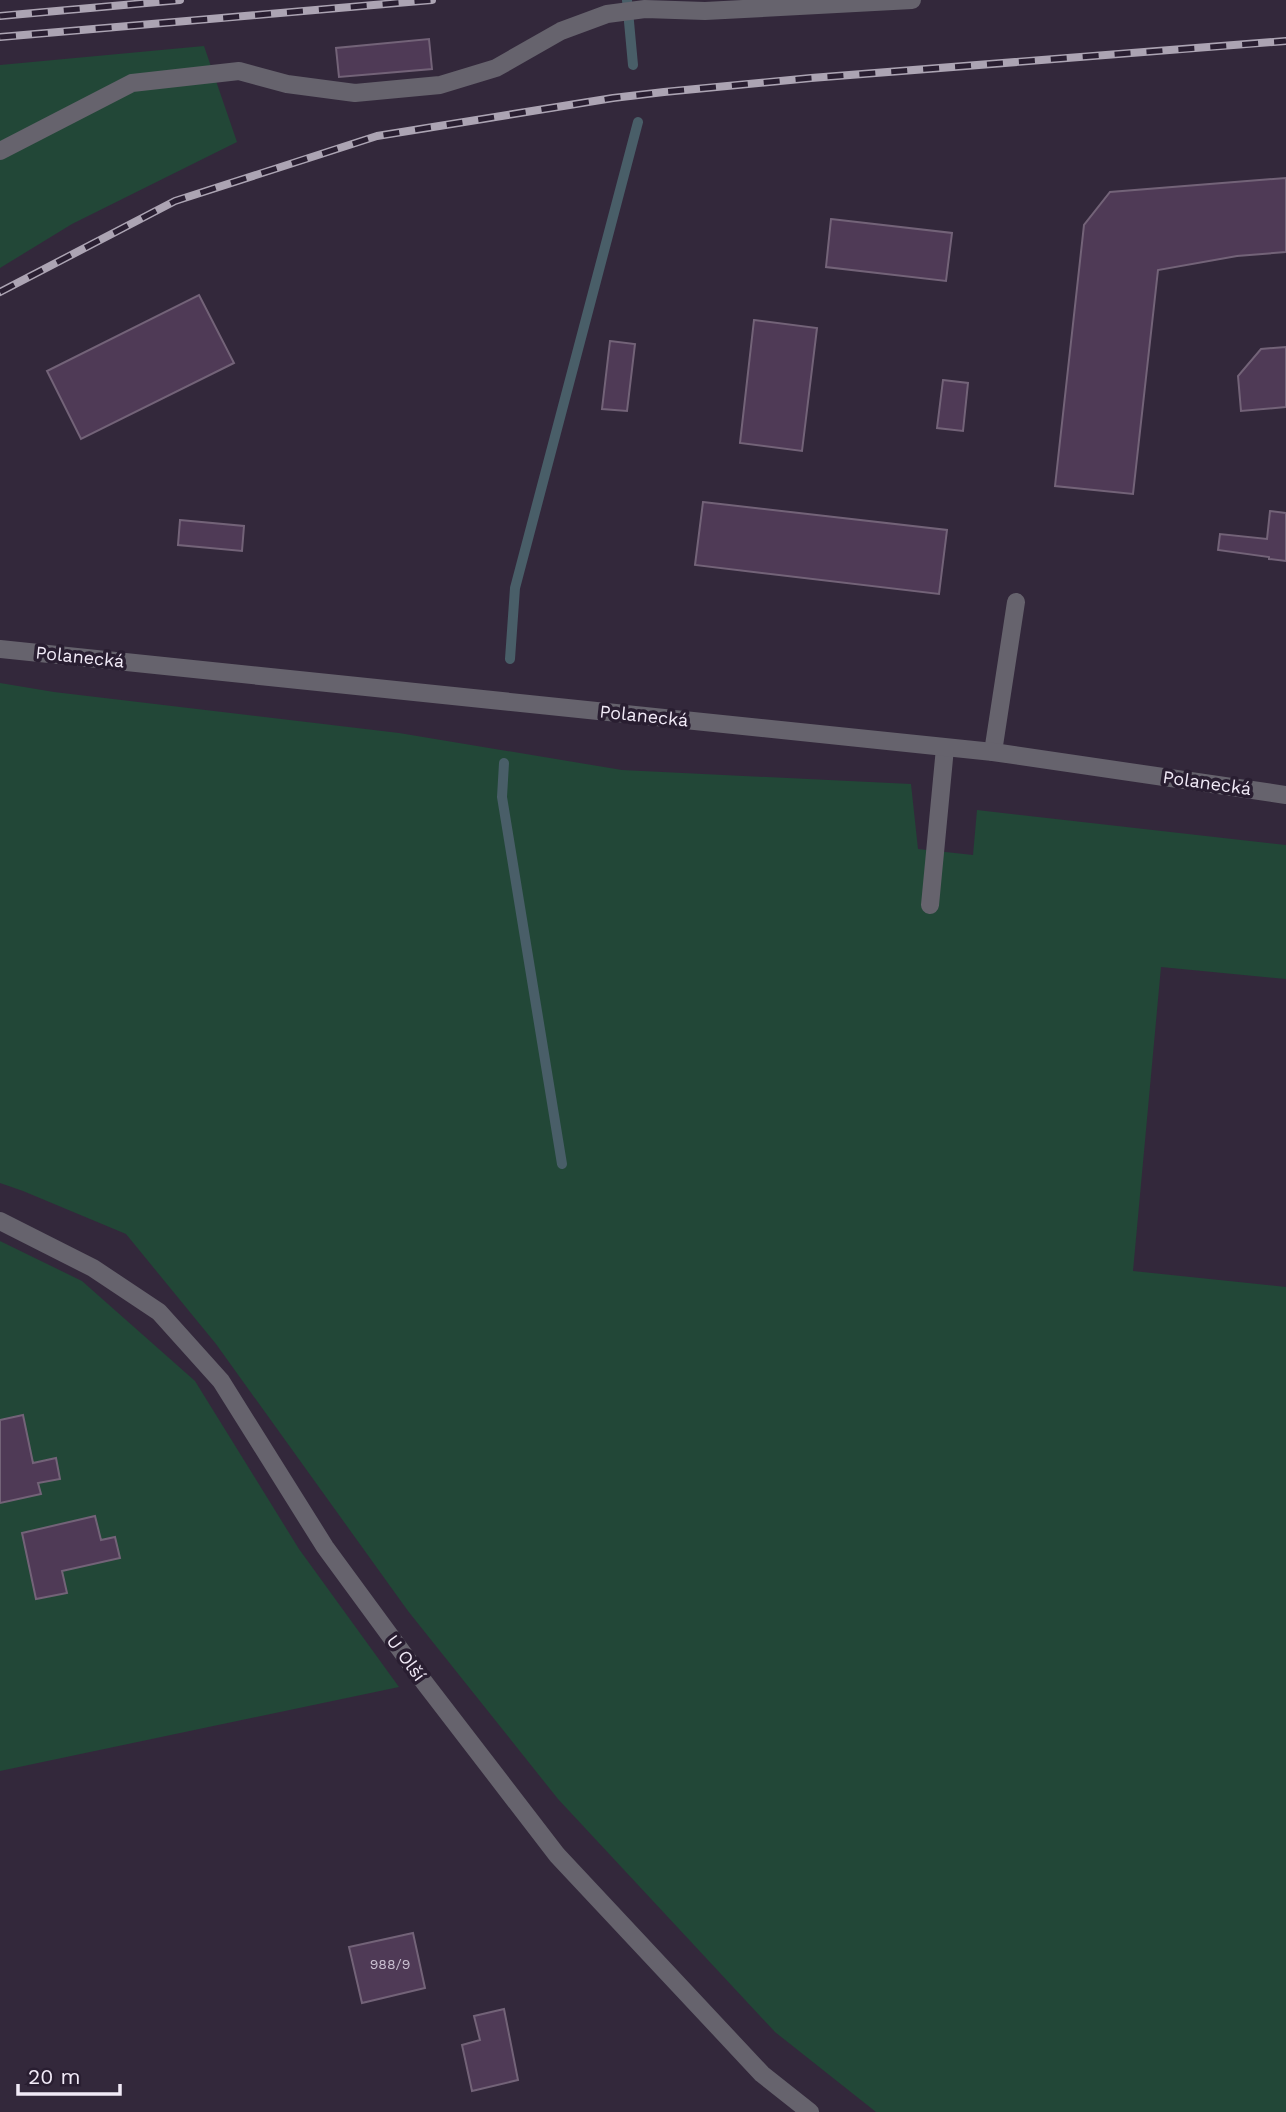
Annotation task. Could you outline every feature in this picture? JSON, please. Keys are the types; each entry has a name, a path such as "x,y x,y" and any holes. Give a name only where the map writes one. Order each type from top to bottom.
{"street":[{"path":"0,151 132,83 239,71 287,84 355,93 440,85 496,68 561,31 607,14 645,9 705,11 912,0"},
{"path":"993,752 1016,603"},
{"name":"Polanecká","path":"0,649 993,752 1286,795"},
{"path":"930,905 945,748"},
{"name":"U Olší","path":"0,1221 93,1268 159,1312 221,1381 325,1547 424,1682 557,1855 762,2074 810,2112"}],"green space":[{"path":"204,46 237,142 72,224 0,268 0,65"},
{"path":"0,683 54,692 399,733 622,770 911,784 918,849 973,855 977,810 1286,845 1286,979 1161,967 1133,1271 1286,1287 1286,2112 876,2112 775,2032 558,1799 408,1611 216,1344 126,1234 0,1183"},
{"path":"0,1241 82,1281 195,1381 299,1549 399,1687 0,1771"}],"building":[{"path":"429,39 432,69 339,77 336,48"},
{"path":"1286,178 1286,252 1237,256 1158,270 1133,494 1055,486 1084,225 1110,192"},
{"path":"831,219 952,233 946,281 826,267"},
{"path":"199,295 234,363 81,439 47,371"},
{"path":"754,320 817,328 802,451 740,443"},
{"path":"610,341 635,344 627,411 602,409"},
{"path":"1286,347 1286,407 1241,411 1238,376 1261,349"},
{"path":"943,380 968,383 963,431 937,428"},
{"path":"703,502 947,530 939,594 695,565"},
{"path":"1270,511 1286,513 1286,561 1218,550 1220,534 1267,539"},
{"path":"180,520 244,526 242,551 178,545"},
{"path":"23,1415 33,1463 56,1458 60,1479 38,1483 41,1494 0,1503 0,1420"},
{"path":"95,1516 101,1540 115,1537 120,1558 62,1571 67,1593 36,1599 22,1533"},
{"path":"413,1933 425,1988 362,2003 349,1947"},
{"path":"504,2009 518,2080 472,2091 462,2045 480,2040 474,2016"}],"waterway":[{"path":"627,0 633,65"},
{"path":"510,659 515,588 638,122"},
{"path":"504,763 502,797 562,1164"}],"railway":[{"path":"0,16 180,0"},
{"path":"0,37 432,0"},
{"path":"0,292 175,201 377,136 664,92 1286,41"}]}
